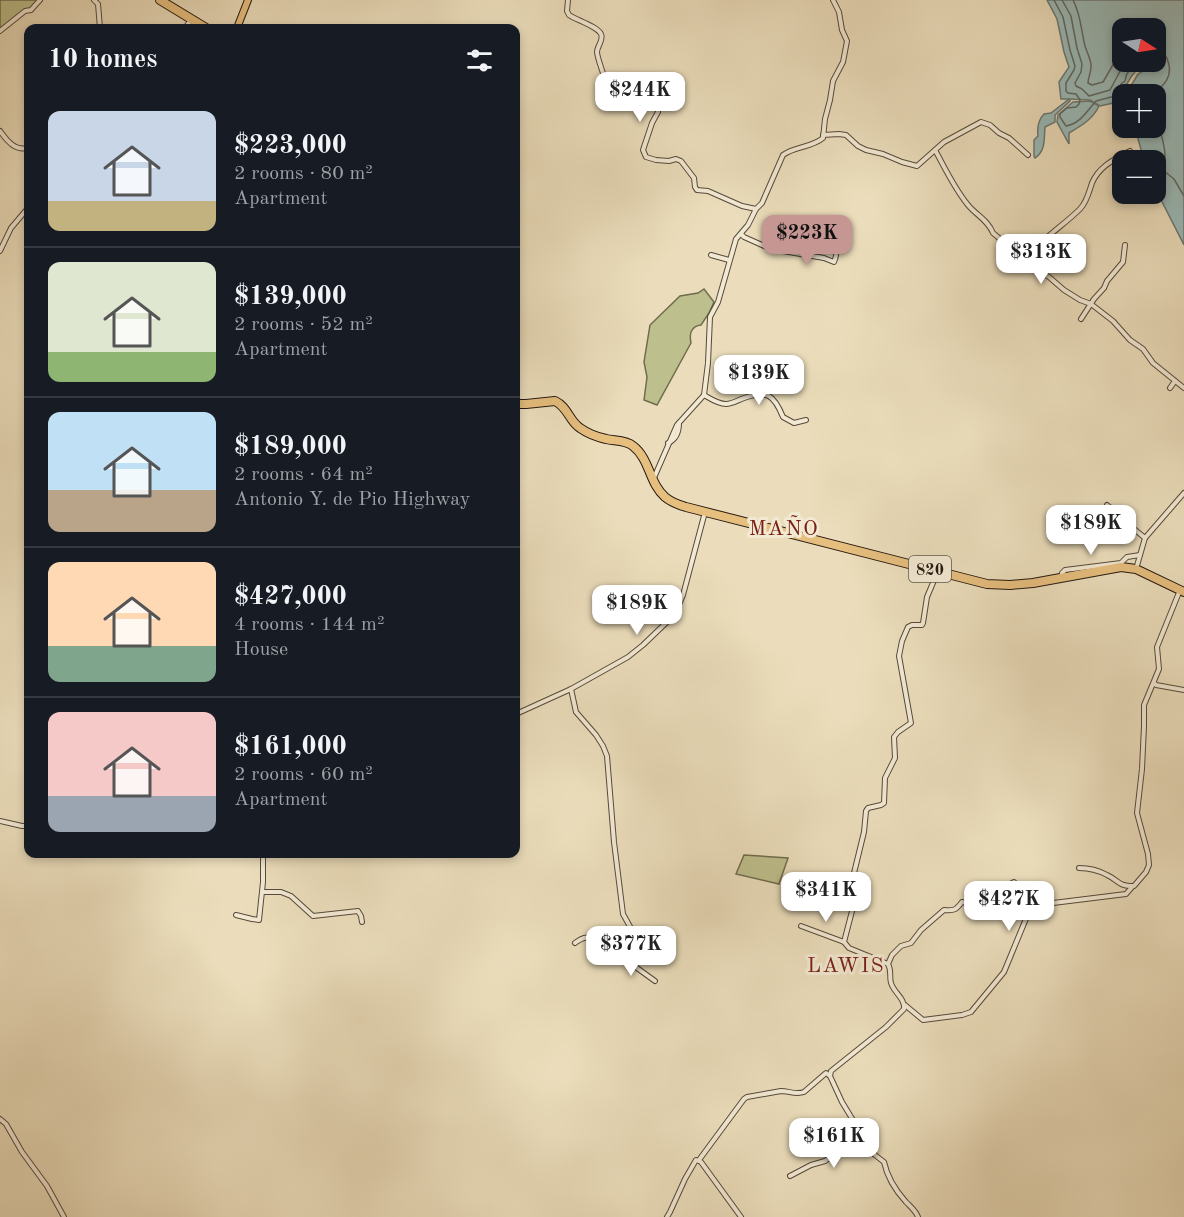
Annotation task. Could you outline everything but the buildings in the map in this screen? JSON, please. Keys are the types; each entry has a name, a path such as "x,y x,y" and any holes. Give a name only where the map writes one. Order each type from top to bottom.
{"highway":[{"path":"160,0 199,24"},
{"name":"820","path":"520,404 555,401 564,407 577,426 582,429 602,438 633,446 646,463 653,480 665,497 686,507 998,585 1032,583 1121,567 1136,569 1182,591"}],"main road":[{"path":"239,24 248,0"}],"street":[{"path":"0,31 25,11 31,10 40,0"},
{"path":"94,0 98,4 100,24"},
{"path":"568,0 568,15 600,33 602,39 597,52 607,86 622,94 643,93 658,105 658,112 643,150 646,157 656,160 679,160 694,178 694,187 697,190 708,191 742,206 756,209"},
{"path":"653,480 679,422 704,395 710,317 718,302 736,239 762,203 786,153 818,142 823,138 833,81 843,62 847,41 842,30 839,12 833,0"},
{"path":"188,24 191,19"},
{"path":"823,135 846,135 866,150 917,165 944,142 981,122 990,125 999,134 1009,138 1028,155"},
{"path":"0,131 11,145 24,149"},
{"path":"935,150 958,192 978,216 987,221 993,233 1036,270 1049,277 1068,293 1091,304 1113,321 1130,340 1143,349 1154,363 1184,388"},
{"path":"1026,261 1042,241 1083,206 1092,182 1101,168 1112,161"},
{"path":"0,251 11,228 24,213"},
{"path":"741,234 771,249 824,258 834,262 838,251 836,247 839,229"},
{"path":"1081,318 1116,268 1123,262 1125,245"},
{"path":"711,255 729,260"},
{"path":"1170,388 1175,381"},
{"path":"704,395 716,402 727,404 760,394 770,396 777,403 783,417 794,423 806,420"},
{"path":"1136,569 1145,538 1184,493"},
{"path":"1107,505 1126,519 1128,524 1145,538"},
{"path":"520,712 628,657 656,633 677,609 683,595 705,512"},
{"path":"1060,578 1065,570 1121,563 1127,558 1140,555"},
{"path":"844,942 858,888 854,873 864,832 866,811 868,808 884,803 885,778 895,758 894,737 909,726 912,720 900,664 900,648 908,627 923,623 927,597 938,571"},
{"path":"1030,909 1046,904 1126,894 1146,872 1149,865 1148,854 1137,813 1142,769 1144,705 1159,669 1157,647 1182,591"},
{"path":"1154,683 1184,690"},
{"path":"571,688 576,712 596,735 607,756 623,914 633,932 632,939 619,955"},
{"path":"0,822 24,826"},
{"path":"236,915 258,920 263,858"},
{"path":"1079,868 1096,870 1110,876 1121,885 1134,886"},
{"path":"801,926 844,942 849,948 888,964 891,970 891,985 904,1005 923,1020 971,1012 1004,972 1030,909 1027,900 1014,882 978,904 962,902 953,911 944,910 921,930 911,943 901,946 892,955 888,964"},
{"path":"262,892 281,892 291,896 313,916 358,910 362,922"},
{"path":"575,943 584,938 600,941 655,981"},
{"path":"830,1076 831,1071 886,1027 904,1009 904,1005"},
{"path":"667,1217 691,1167 696,1160 699,1160 744,1099 781,1091 800,1094 826,1073 830,1076 842,1102 862,1135 875,1155 884,1162 891,1179 918,1217"},
{"path":"0,1119 6,1124 22,1152 47,1186 64,1217"},
{"path":"790,1176 811,1165 825,1161 862,1135"},
{"path":"699,1160 741,1217"}],"green space":[{"path":"0,0 40,0 31,10 25,11 0,31"},
{"path":"704,289 714,302 709,313 701,325 691,331 691,343 657,405 644,400 647,377 644,362 650,325 680,296 698,293"},
{"path":"744,855 788,858 779,884 736,874"}],"water":[{"path":"1047,0 1184,0 1184,245 1163,204 1166,204 1166,150 1141,150 1138,138 1166,138 1166,84 1132,84 1141,72 1166,72 1166,18 1112,18 1112,72 1136,72 1127,84 1112,84 1112,103 1100,106 1090,100 1061,99 1059,82 1069,67 1057,19"},
{"path":"1069,99 1070,101 1055,115 1055,122 1045,127 1043,148 1035,158 1034,140 1038,136 1039,121 1044,114 1051,113"},
{"path":"1090,101 1099,106 1090,118 1069,133 1069,144 1057,122 1058,115 1073,102"}],"district":[{"name":"MAÑO","path":"784,528"},
{"name":"LAWIS","path":"846,965"}]}
